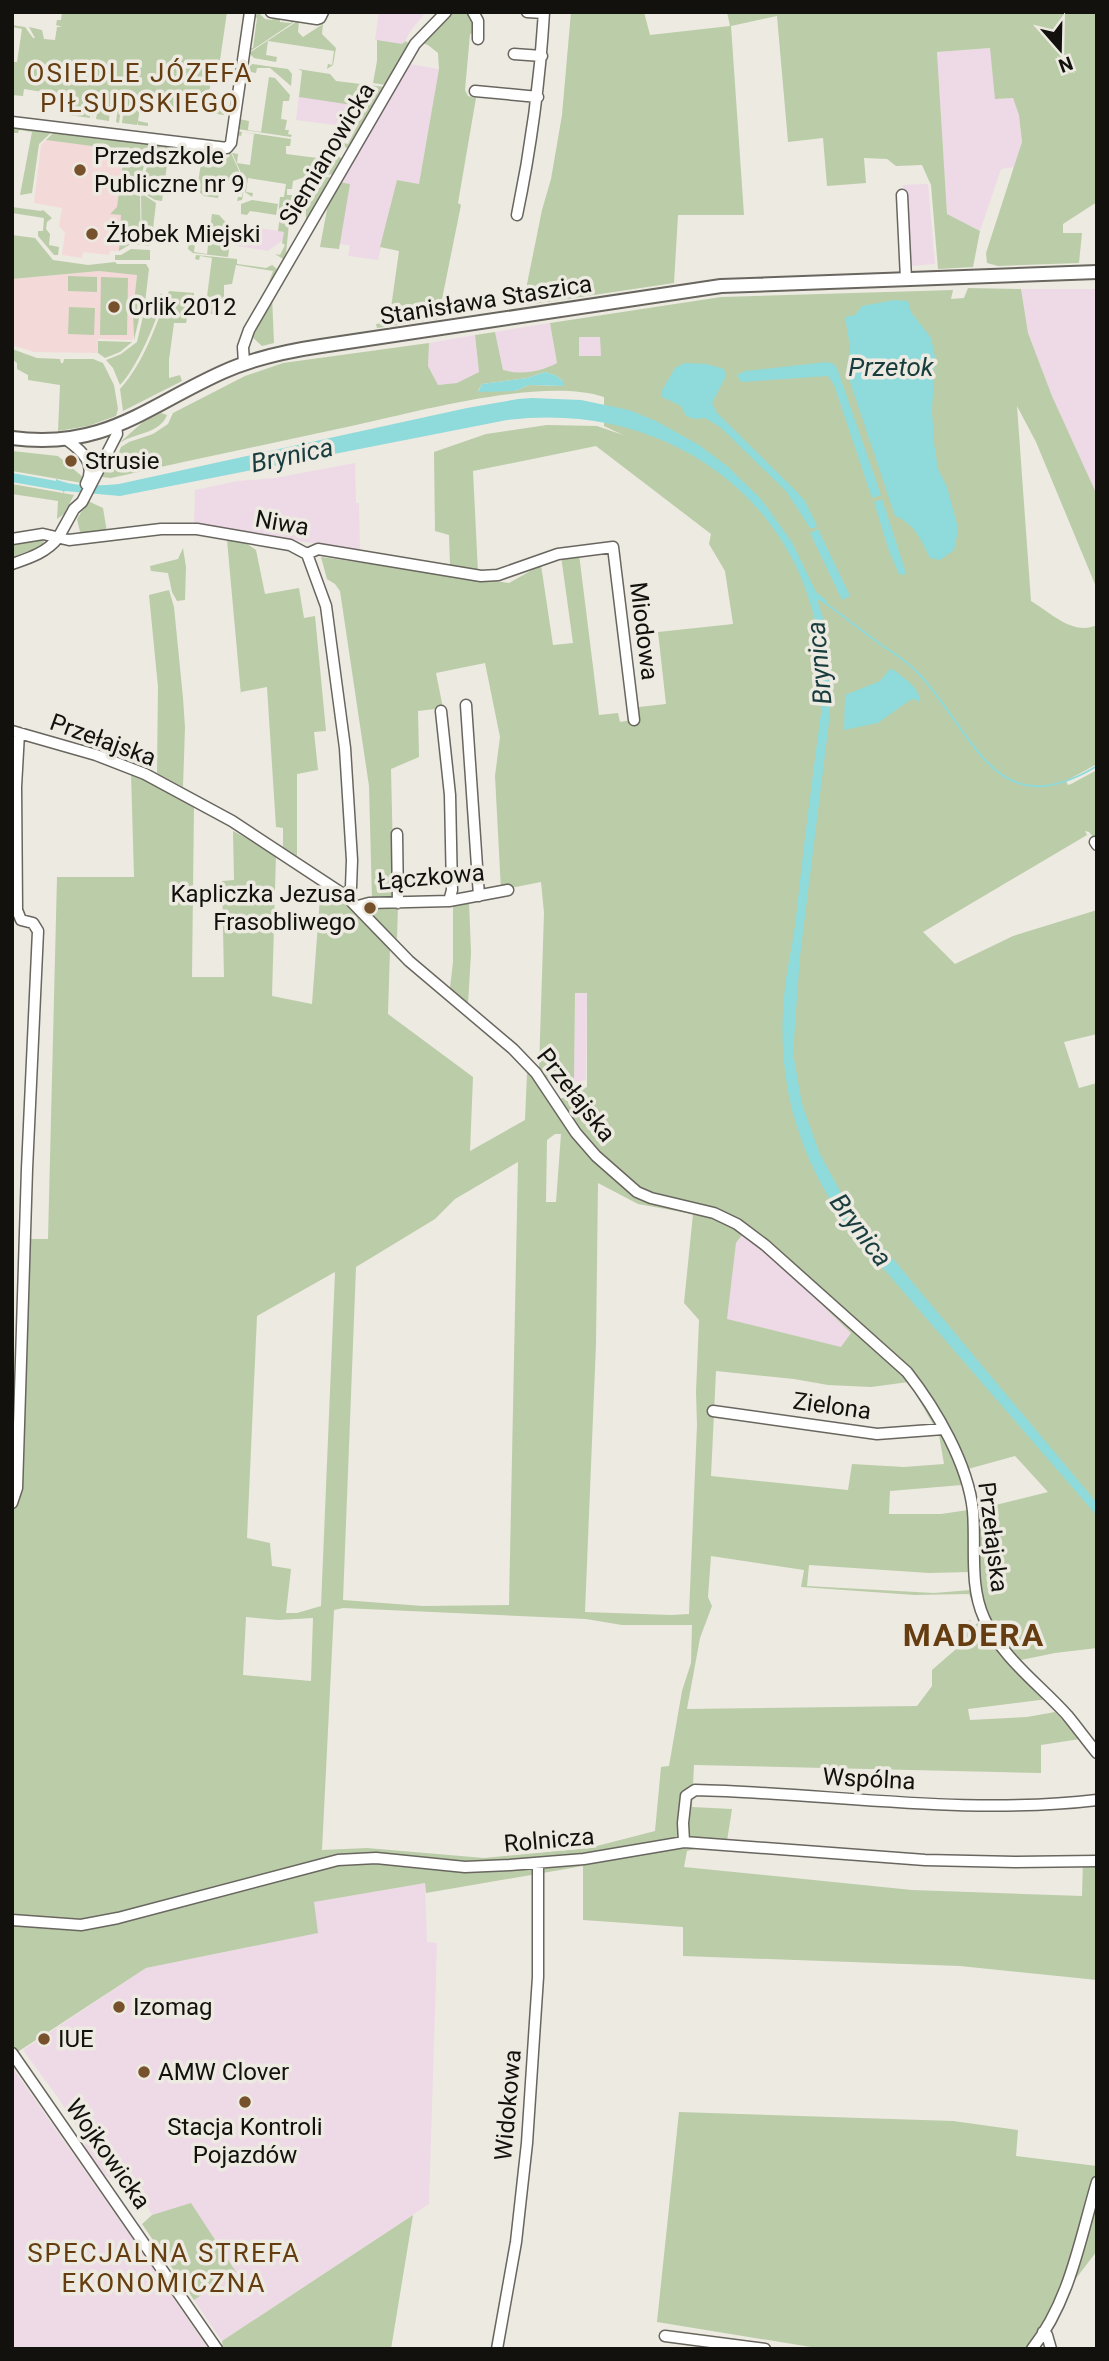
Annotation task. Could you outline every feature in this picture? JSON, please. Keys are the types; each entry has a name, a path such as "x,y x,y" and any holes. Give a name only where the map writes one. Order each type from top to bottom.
{"main road":[{"name":"Stanisława Staszica","path":"12,438 67,440 94,435 116,427 244,363 305,348 697,289 1097,272"}],"street":[{"path":"12,122 94,134 120,134 228,148 250,12"},
{"path":"271,12 317,19 323,12"},
{"name":"Siemianowicka","path":"244,363 243,348 249,330 280,274 415,44 446,12"},
{"path":"473,12 478,21 478,38"},
{"path":"517,215 530,153 542,57 544,13 527,12"},
{"path":"514,54 542,57"},
{"path":"475,91 538,97"},
{"path":"902,195 906,279"},
{"path":"12,564 44,551 58,538 117,434 116,427"},
{"path":"67,440 87,459 92,479"},
{"name":"Niwa","path":"12,538 43,534 80,539 160,529 197,529 290,545 307,554 318,550 481,576 498,575"},
{"name":"Miodowa","path":"498,575 558,554 613,547 634,720"},
{"path":"307,554 326,606 345,748 352,860 351,887 346,896"},
{"path":"466,705 479,896"},
{"path":"441,711 450,795 452,890 449,901"},
{"path":"12,1503 17,1488 38,930 33,923 22,920 17,910 16,732"},
{"name":"Przełajska","path":"16,732 96,755 145,774 232,821 346,896 409,961 513,1049 536,1073 576,1133 596,1156 637,1192 651,1198 714,1213 737,1224 765,1245 907,1372 925,1395 944,1429 966,1478 973,1509 975,1577 982,1615 997,1643 1065,1714 1097,1753"},
{"path":"397,834 398,903"},
{"name":"Łączkowa","path":"358,906 369,903 449,901 508,890"},
{"name":"Zielona","path":"713,1411 877,1434 944,1429"},
{"name":"Wspólna","path":"684,1842 684,1805 686,1796 695,1790 970,1805 1063,1804 1097,1800"},
{"name":"Rolnicza","path":"12,1920 81,1925 118,1918 338,1860 376,1858 465,1867 538,1863 684,1842 925,1860 1097,1861"},
{"name":"Widokowa","path":"497,2349 516,2242 527,2143 538,1977 538,1863"},
{"name":"Wojkowicka","path":"12,2053 217,2349"},
{"path":"1032,2349 1077,2262 1080,2240 1097,2182"},
{"path":"1043,2332 1047,2335 1051,2349"},
{"path":"665,2336 765,2349"}],"shaded area":[{"path":"379,12 426,12 403,45 375,40"},
{"path":"991,48 995,99 1013,98 1019,115 1022,142 1015,167 1001,169 980,231 947,214 937,52"},
{"path":"409,64 439,69 419,184 397,180 378,260 348,256 350,245 339,244 350,184 339,182"},
{"path":"299,95 361,104 359,124 355,122 343,126 296,120"},
{"name":"Przedszkole Publiczne nr 9","path":"46,140 119,149 124,153 117,209 110,213 122,215 119,251 110,251 109,255 83,252 82,258 62,255 65,233 59,226 62,208 34,203 41,145"},
{"path":"928,184 935,264 909,266 903,185"},
{"path":"240,225 285,232 284,239 268,251 237,246"},
{"path":"99,271 137,274 133,340 98,339 98,353 34,352 12,345 12,279"},
{"path":"1021,289 1097,289 1097,495 1052,396 1028,333"},
{"path":"550,323 557,363 549,368 517,374 503,370 495,332"},
{"path":"475,335 479,372 458,383 438,385 428,366 429,343"},
{"path":"601,336 601,356 579,356 579,337"},
{"path":"355,463 360,551 194,524 195,490"},
{"path":"587,992 586,1080 574,1082 575,993"},
{"path":"742,1235 786,1270 851,1333 841,1347 726,1319 736,1243"},
{"path":"425,1883 427,1942 437,1943 429,2204 222,2341 194,2300 236,2272 190,2204 152,2215 148,2207 141,2208 139,2197 91,2166 85,2150 85,2141 59,2099 23,2050 146,1968 317,1933 313,1902"},
{"path":"12,2067 164,2284 208,2349 12,2349"}],"green space":[{"path":"62,12 227,12 220,60 213,60 208,105 226,109 224,115 191,110 190,114 140,107 138,121 148,123 148,126 138,125 138,122 137,125 122,123 125,100 122,100 119,123 116,122 118,108 110,108 109,121 96,119 100,96 96,96 92,118 92,106 87,106 86,115 90,118 76,116 79,93 75,116 68,115 68,110 73,110 74,97 24,89 23,96 12,95 14,62 17,62 22,29 12,25 25,27 33,38 29,27 42,30 44,39 55,40 57,27 62,27 56,25 57,20 61,20"},
{"path":"451,12 467,12 475,23 475,33 470,34 465,90 468,96 476,98 458,203 461,205 438,319 377,328 376,324 389,322 399,251 380,247 397,180 419,184 439,69 438,53 419,42"},
{"path":"571,12 644,12 650,35 730,26 727,12 1097,12 1097,202 1063,224 1063,233 1082,233 1079,263 998,266 987,263 986,253 1022,142 1019,115 1013,98 995,99 990,48 937,52 947,214 980,231 973,267 938,269 931,185 922,165 896,166 887,159 864,158 866,183 827,186 823,138 788,142 777,16 731,26 744,215 678,215 674,283 527,305 527,284 551,179 562,115"},
{"path":"259,13 265,19 280,17 280,22 291,23 293,17 300,18 249,52 248,48 253,48 257,18 254,17"},
{"path":"299,20 298,32 303,37 323,24 322,34 336,48 333,65 327,69 328,64 332,65 334,51 268,41 266,55 277,57 276,62 254,58 249,53"},
{"path":"377,40 402,44 406,41 409,44 386,85 373,83"},
{"path":"252,64 288,69 292,74 291,86 270,68 257,68 256,73 246,71"},
{"path":"298,69 330,74 336,81 385,87 349,149 344,143 348,144 358,124 355,122 359,106 299,97 302,71"},
{"path":"269,77 275,78 290,95 289,101 283,101 281,119 287,120 285,130 289,130 291,137 237,129 239,119 249,121 248,130 261,132"},
{"path":"16,125 54,130 39,144 32,193 20,195 32,132 19,130 18,133 12,133"},
{"path":"55,131 93,138 152,140 140,179 131,186 133,193 140,196 141,245 131,244 119,251 121,215 110,214 117,207 124,155 122,150 46,140"},
{"path":"236,131 291,139 290,146 286,146 286,154 333,160 337,155 343,160 334,174 305,177 293,181 292,189 287,189 287,195 292,195 286,253 283,259 275,254 280,255 285,245 282,243 284,232 278,231 278,215 280,197 284,197 286,184 248,178 246,192 253,193 252,197 245,192 246,184 232,153 238,154 237,163 250,165 254,134 242,132 241,136 236,135"},
{"path":"155,141 188,146 193,159 183,157 183,153 169,151 162,201 145,194 147,186 143,180"},
{"path":"210,150 213,155 227,158 230,156 228,153 231,153 245,184 242,200 237,201 238,197 242,197 244,183 210,179 208,193 219,194 218,198 204,196 197,190 202,156"},
{"path":"332,178 306,221 305,189 315,189 316,179"},
{"path":"339,182 350,184 339,249 320,247 328,204"},
{"path":"144,195 156,203 153,229 166,231 167,227 171,228 149,246 142,245 141,196"},
{"path":"252,200 278,204 276,215 250,211 247,215 241,214 241,204"},
{"path":"12,207 43,210 52,218 47,222 46,229 50,234 49,245 59,247 58,255 54,255 38,236 38,231 43,231 44,218 12,213"},
{"path":"212,214 219,215 232,229 228,257 193,253 188,249 189,242 195,243 194,252 207,254"},
{"path":"12,235 35,238 53,260 88,265 115,262 146,264 149,269 145,303 134,340 133,312 137,275 99,271 12,279"},
{"path":"131,249 150,250 150,260 115,260 115,255 121,255"},
{"path":"196,255 237,259 237,264 266,268 272,265 277,269 267,288 273,271 236,265 232,284 224,285 224,299 220,299 216,314 188,313 186,323 174,323 169,378 180,375 182,381 123,411 120,389 143,355 169,291 194,293 193,302 206,304 212,258 200,256 199,260 195,259"},
{"name":"Orlik 2012","path":"68,276 97,277 97,292 68,291"},
{"name":"Orlik 2012","path":"101,277 128,278 127,335 100,335"},
{"path":"968,288 1021,289 1028,333 1052,396 1097,495 1097,589 1036,442 1017,406 1031,601 1054,617 1079,628 1097,625 1097,764 1066,781 1068,785 1071,784 1097,770 1097,841 1085,831 1087,835 923,932 955,964 1013,936 1097,910 1097,1034 1064,1042 1079,1088 1097,1083 1097,1648 1021,1660 1056,1698 968,1709 970,1720 1027,1717 1055,1712 1080,1739 1041,1745 1041,1773 694,1765 692,1807 732,1809 727,1841 687,1851 684,1867 912,1890 1082,1896 1083,1858 1097,1857 1097,1980 960,1966 683,1956 683,1927 583,1920 583,1866 426,1893 425,1883 314,1902 318,1933 146,1968 13,2055 12,1466 15,1466 20,1239 48,1239 57,877 134,877 131,773 144,778 194,804 192,977 224,977 222,881 234,880 233,831 276,854 272,996 312,1004 321,884 353,905 390,949 388,1014 473,1077 470,1151 525,1120 527,1073 539,1084 564,1121 572,1116 560,1099 587,1087 587,993 575,993 574,1082 554,1083 539,1069 544,913 541,882 501,890 495,776 500,737 485,663 436,673 443,708 418,711 419,757 391,769 394,900 372,900 369,786 340,591 327,579 321,557 509,583 541,565 553,645 573,643 561,556 579,554 599,715 618,713 620,722 632,720 630,708 666,704 658,632 733,624 725,571 709,544 711,534 596,446 473,471 478,573 450,565 449,535 435,531 434,452 486,434 547,425 597,426 623,435 604,426 604,397 578,392 548,391 481,398 111,478 101,477 102,474 116,460 121,447 153,434 168,424 173,413 245,376 283,363 429,343 428,366 438,385 457,383 479,372 475,335 495,332 503,370 524,372 544,369 557,363 550,323 721,297 953,290 951,299 964,298","holes":["579,337 600,337 601,356 579,356","545,372 563,381 563,386 529,385 515,391 478,391 482,384 527,378","555,1134 561,1134 556,1202 546,1202 547,1140","518,1162 509,1605 423,1606 343,1600 356,1267 435,1219 455,1199","598,1183 638,1204 693,1214 684,1303 699,1320 689,1614 585,1612 596,1344","742,1235 786,1270 851,1333 841,1347 727,1319 736,1243","335,1272 321,1606 297,1613 286,1613 291,1569 272,1566 270,1543 247,1538 257,1316","716,1371 828,1385 871,1387 909,1382 939,1435 944,1464 904,1467 852,1464 848,1490 711,1476","1015,1456 1048,1492 979,1509 968,1469","962,1485 968,1510 941,1514 889,1514 890,1491","711,1556 804,1570 801,1587 915,1595 969,1594 980,1622 974,1625 970,1620 954,1631 963,1643 932,1670 932,1686 917,1706 687,1709 700,1638 712,1606 708,1597","809,1565 929,1573 970,1572 971,1590 934,1593 807,1586","343,1608 586,1619 622,1625 692,1625 691,1663 682,1691 669,1766 661,1767 655,1831 589,1848 484,1858 367,1848 322,1850 334,1610","246,1617 278,1620 313,1618 311,1681 243,1675"]},
{"path":"162,293 158,313 147,340 120,385 113,368 106,360 121,354 137,342 145,308"},
{"path":"272,296 274,343 262,346 252,337"},
{"path":"69,307 95,308 94,335 68,334"},
{"path":"98,341 132,342 120,352 105,358 98,353"},
{"path":"12,349 37,358 60,359 61,363 64,359 93,359 103,363 114,385 118,409 116,416 88,426 58,431 60,385 28,380 28,375 17,369 17,363 12,359"},
{"path":"161,413 167,415 158,426 118,444 143,422"},
{"path":"12,451 58,456 84,478 82,483 12,471"},
{"path":"12,484 74,495 64,514 57,519 58,501 12,494"},
{"path":"88,501 103,508 107,532 81,536 77,519"},
{"path":"39,539 44,541 42,546 12,557 12,543"},
{"path":"227,540 243,541 256,550 265,594 299,588 304,618 315,616 326,731 314,732 318,770 297,774 297,856 283,847 283,828 276,827 267,687 241,692 241,695"},
{"path":"183,548 186,567 185,600 177,601 168,573 151,571 150,566 178,559"},
{"path":"169,590 174,607 183,698 183,787 157,773 158,687 149,595"},
{"path":"469,901 471,953 468,1004 450,988 453,904"},
{"path":"398,905 397,939 364,908"},
{"path":"679,2112 953,2121 1018,2130 1016,2156 1097,2166 1097,2251 1054,2307 1029,2349 823,2349 657,2322"},
{"path":"191,2203 236,2272 194,2300 142,2224 152,2215"},
{"path":"413,2215 391,2349 223,2349 222,2341"}],"water":[{"name":"Przetok","path":"894,300 908,301 911,312 931,338 935,357 932,411 934,443 938,469 947,487 958,531 954,550 940,560 930,558 908,523 895,516 847,373 850,347 845,317 855,315 862,306"},
{"path":"827,362 837,368 881,495 872,498 834,385 828,376 741,382 737,375 745,371"},
{"path":"685,363 706,364 724,369 726,376 712,403 717,413 805,501 817,526 815,528 810,528 786,491 720,427 705,418 686,416 681,406 662,397 661,392 675,368"},
{"path":"545,372 563,381 563,386 529,385 515,391 478,392 482,384 527,378"},
{"name":"Brynica","path":"532,398 581,400 629,410 656,421 699,445 727,466 761,499 792,542 816,592 827,601 825,604 817,599 832,668 830,714 800,956 793,1053 802,1104 820,1154 847,1204 1097,1503 1097,1516 850,1230 817,1176 795,1120 788,1090 782,1029 785,987 821,713 820,646 804,586 777,533 738,488 690,454 634,430 573,418 507,420 120,496 65,491 63,493 12,482 12,473 78,485 119,484 467,408"},
{"path":"882,499 906,573 903,575 899,574 889,551 874,502"},
{"path":"818,529 850,596 842,600 810,533"},
{"path":"890,669 911,684 918,692 920,703 915,699 910,700 878,723 844,730 845,695 880,681"}],"waterway":[{"name":"Brynica","path":"824,602 914,669 990,765 1010,780 1034,786 1062,782 1097,766"}],"place":[{"name":"Przedszkole Publiczne nr 9","path":"80,170"},
{"name":"Żłobek Miejski","path":"92,234"},
{"name":"Orlik 2012","path":"114,307"},
{"name":"Strusie","path":"71,461"},
{"name":"Kapliczka Jezusa Frasobliwego","path":"370,908"},
{"name":"Izomag","path":"119,2007"},
{"name":"IUE","path":"44,2039"},
{"name":"AMW Clover","path":"144,2072"},
{"name":"Stacja Kontroli Pojazdów","path":"245,2102"}],"district":[{"name":"OSIEDLE JÓZEFA PIŁSUDSKIEGO","path":"140,88"},
{"name":"MADERA","path":"974,1635"},
{"name":"SPECJALNA STREFA EKONOMICZNA","path":"164,2268"}]}
